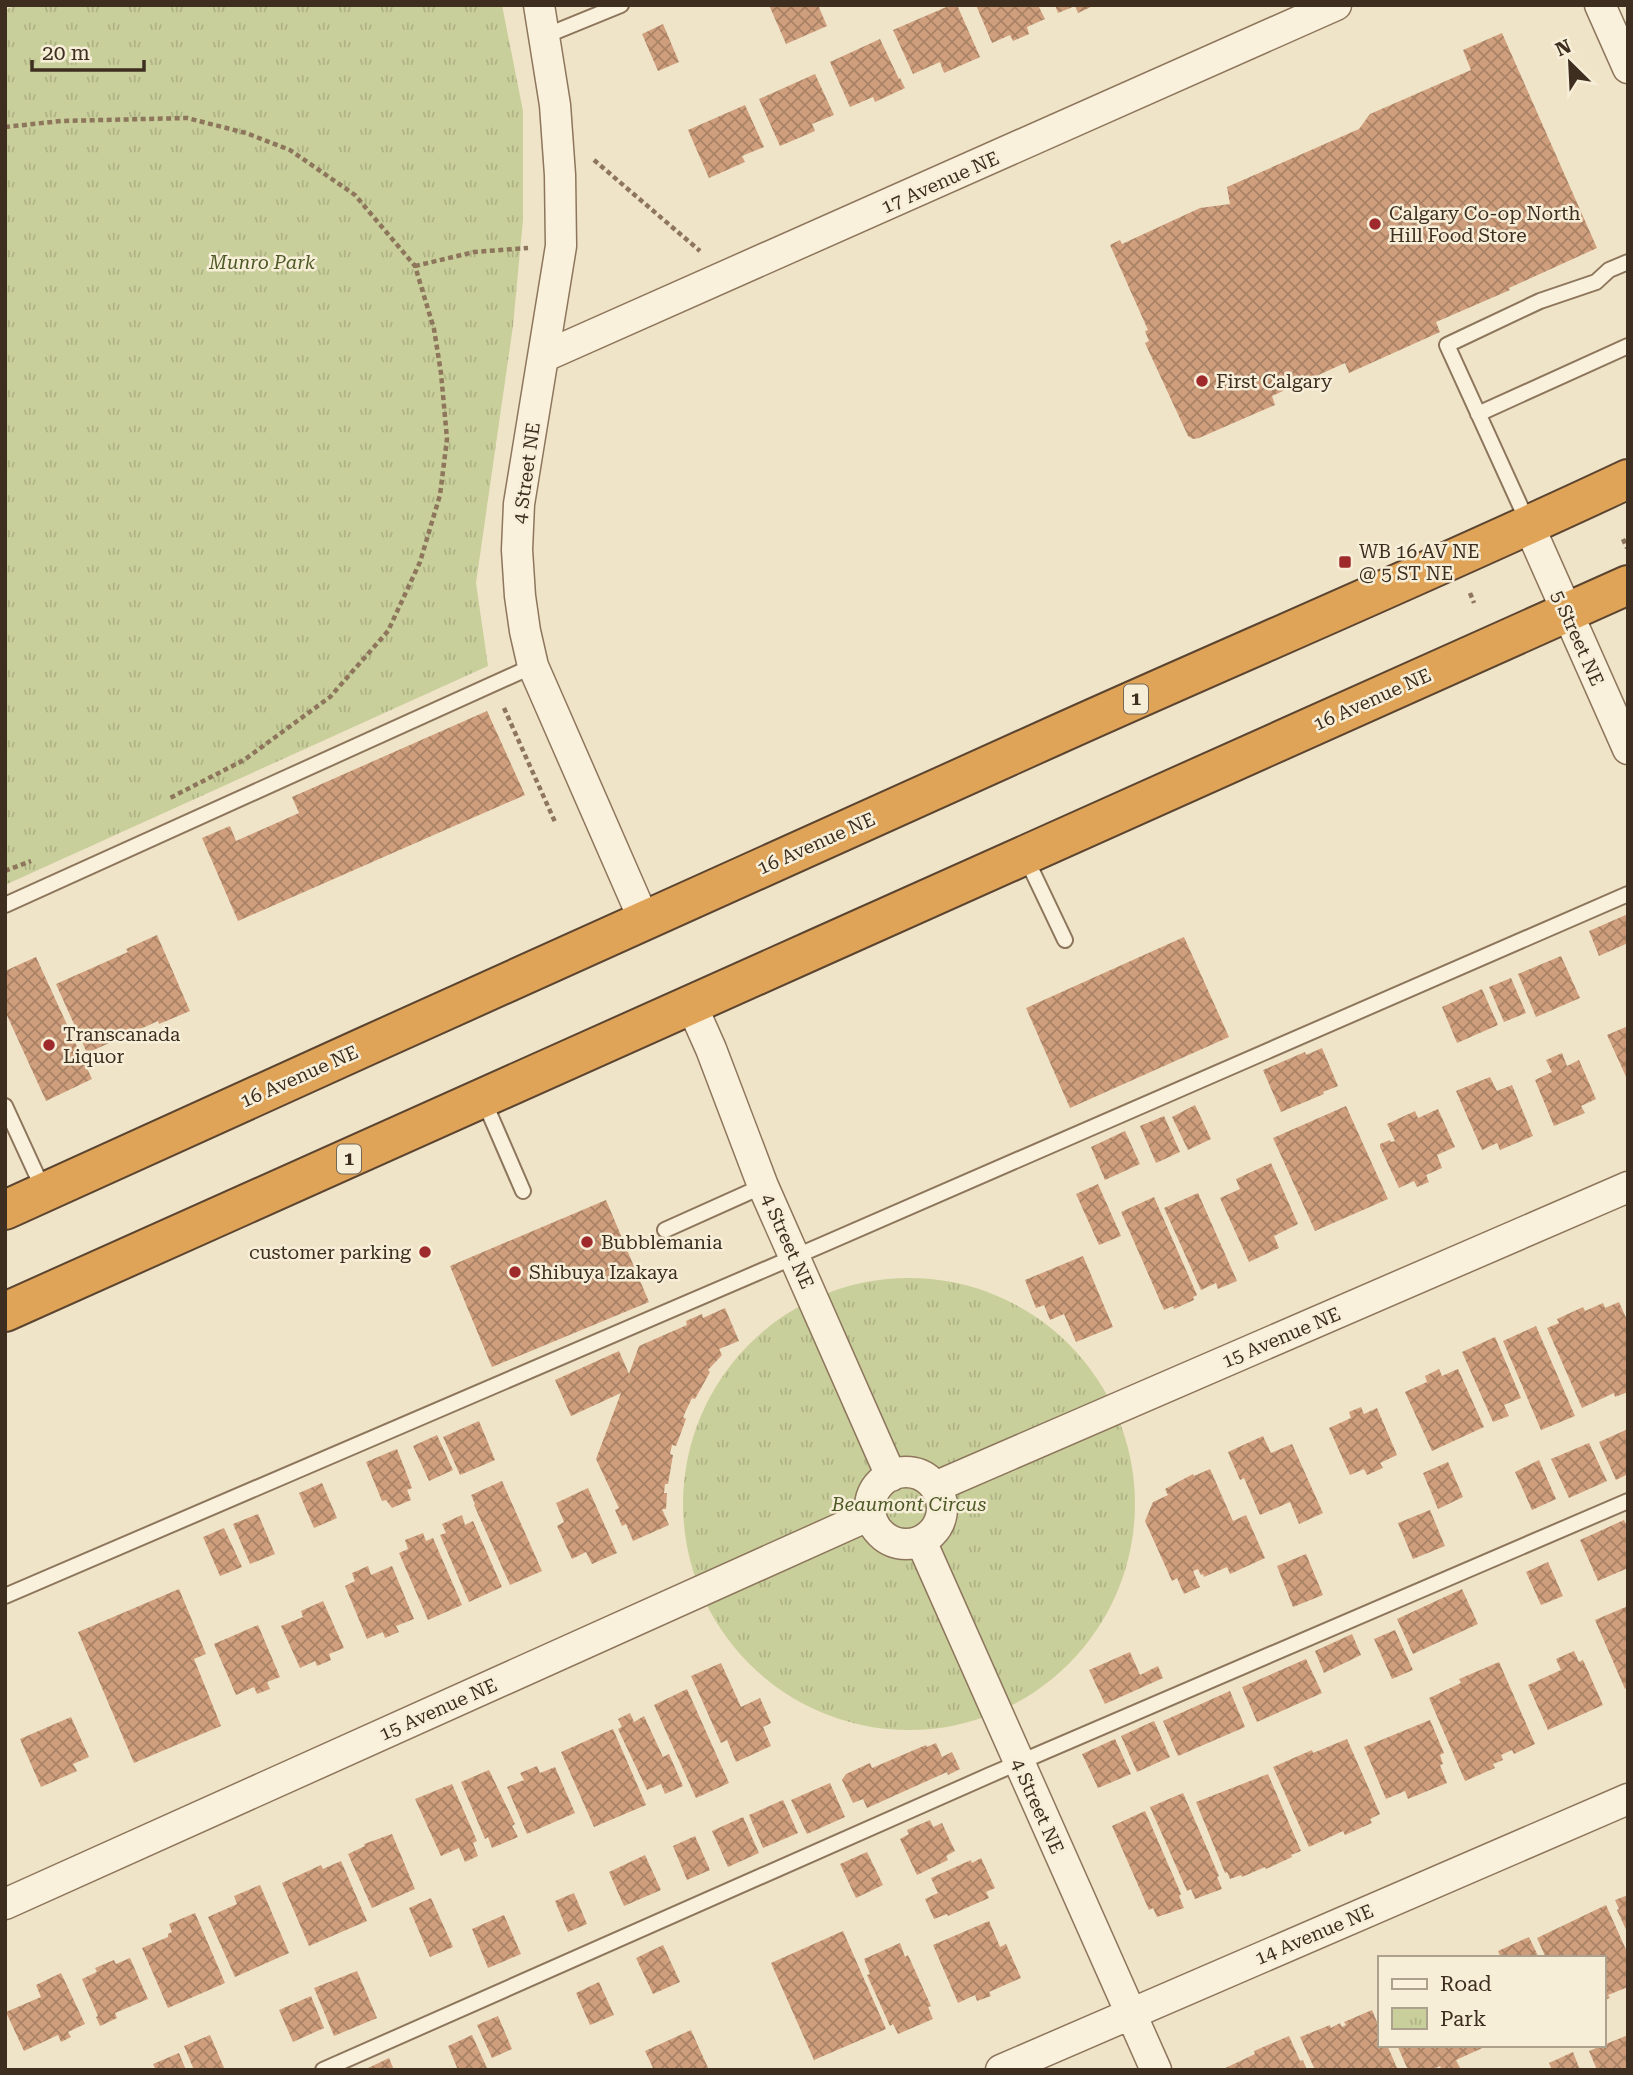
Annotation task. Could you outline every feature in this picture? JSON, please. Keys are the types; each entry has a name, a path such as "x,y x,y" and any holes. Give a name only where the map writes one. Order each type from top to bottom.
{"highway":[{"name":"16 Avenue NE","path":"5,1210 1244,650 1529,526 1628,479"},
{"name":"16 Avenue NE","path":"5,1312 1628,585"}],"street":[{"name":"4 Street NE","path":"539,5 555,105 561,246 519,504 517,550 520,596 533,666 644,920"},
{"name":"17 Avenue NE","path":"543,357 1336,5"},
{"path":"1600,5 1628,68"},
{"name":"5 Street NE","path":"1529,526 1628,749"},
{"name":"4 Street NE","path":"691,1004 763,1186 891,1476"},
{"name":"15 Avenue NE","path":"935,1487 1628,1187"},
{"path":"903,1472 915,1473 926,1478 935,1487 942,1502 941,1518 934,1532 921,1541 905,1545 889,1541 877,1530 870,1515 870,1503 881,1482 903,1472"},
{"name":"15 Avenue NE","path":"5,1904 870,1515"},
{"name":"4 Street NE","path":"921,1541 1156,2070"},
{"name":"14 Avenue NE","path":"1001,2070 1628,1799"}],"lane":[{"path":"545,36 621,5"},
{"path":"1529,526 1447,345 1540,301 1596,282 1609,270 1628,262"},
{"path":"1478,414 1628,346"},
{"path":"5,905 533,666"},
{"path":"1025,855 1065,940"},
{"path":"5,1596 1628,894"},
{"path":"483,1100 523,1191"},
{"path":"5,1106 45,1192"},
{"path":"665,1230 763,1186"},
{"path":"324,2070 990,1775 1628,1501"}],"path":[{"path":"5,127 61,121 187,118 246,133 290,150 355,195 415,266 434,329 447,439 440,495 419,562 388,631 330,697 244,760 160,803"},
{"path":"594,160 701,253"},
{"path":"415,266 474,252 561,246"},
{"path":"493,685 555,822"},
{"path":"5,871 41,857"}],"green space":[{"name":"Munro Park","path":"16,5 502,5 523,111 523,220 513,326 476,583 488,666 5,885 5,10"},
{"name":"Beaumont Circus","path":"909,1278 953,1282 996,1295 1035,1316 1069,1344 1097,1378 1118,1417 1131,1460 1135,1504 1131,1548 1118,1591 1097,1630 1069,1664 1035,1692 996,1713 953,1726 909,1730 865,1726 822,1713 783,1692 749,1664 721,1630 700,1591 687,1548 683,1504 687,1460 700,1417 721,1378 749,1344 783,1316 822,1295 865,1282"}],"building":[{"path":"769,5 818,5 827,26 786,44"},
{"path":"951,5 957,5 980,57 944,73 940,62 913,74 893,30"},
{"path":"976,5 1038,5 1045,19 1027,27 1029,34 1013,41 1010,35 992,43"},
{"path":"1055,5 1095,5 1078,13 1075,6 1058,13"},
{"path":"663,24 679,62 658,71 642,34"},
{"name":"Calgary Co-op North Hill Food Store","path":"1502,33 1597,248 1436,322 1440,332 1349,373 1345,363 1272,396 1275,405 1199,438 1188,436 1145,343 1149,341 1145,331 1148,330 1110,245 1120,240 1122,244 1200,208 1230,204 1227,187 1359,129 1370,114 1471,70 1463,50"},
{"path":"880,39 905,88 875,102 873,97 850,107 830,62"},
{"path":"815,74 834,115 812,124 815,131 780,146 759,99"},
{"path":"745,105 764,147 742,156 745,162 709,178 688,130"},
{"path":"487,711 525,795 238,921 202,838 230,826 236,841 299,813 292,797"},
{"path":"1628,914 1628,943 1599,956 1589,931"},
{"path":"157,935 190,1011 159,1024 158,1021 87,1053 56,984 128,952 126,949"},
{"path":"1184,937 1229,1037 1070,1108 1026,1008"},
{"path":"1561,956 1580,998 1536,1017 1518,974"},
{"name":"Transcanada Liquor","path":"36,957 92,1079 46,1101 5,1011 5,971"},
{"path":"1511,978 1526,1013 1504,1022 1489,987"},
{"path":"1482,989 1498,1025 1457,1043 1442,1007"},
{"path":"1628,1026 1628,1081 1607,1035"},
{"path":"1322,1048 1338,1086 1281,1112 1263,1070 1305,1052 1306,1055"},
{"path":"1562,1053 1567,1066 1579,1060 1596,1099 1581,1106 1585,1113 1554,1126 1535,1080 1552,1072 1546,1060"},
{"path":"1490,1077 1497,1091 1512,1085 1533,1136 1500,1150 1497,1143 1482,1150 1456,1091"},
{"path":"1195,1105 1211,1139 1188,1150 1172,1117"},
{"path":"1346,1106 1388,1199 1315,1231 1273,1138"},
{"path":"1438,1109 1455,1147 1437,1155 1442,1168 1426,1175 1429,1182 1417,1187 1414,1181 1399,1188 1380,1147 1380,1144 1390,1140 1395,1141 1387,1124 1415,1111 1418,1118"},
{"path":"1164,1116 1180,1152 1156,1163 1140,1126"},
{"path":"1125,1131 1140,1164 1105,1180 1091,1147"},
{"path":"1271,1163 1298,1224 1274,1236 1279,1248 1249,1262 1220,1198 1240,1189 1236,1179"},
{"path":"1098,1184 1121,1236 1099,1245 1076,1194"},
{"path":"1198,1193 1237,1281 1218,1289 1216,1283 1201,1290 1164,1208"},
{"path":"1154,1197 1197,1295 1193,1297 1194,1300 1174,1309 1173,1306 1164,1310 1121,1212"},
{"path":"606,1200 649,1302 492,1367 450,1266"},
{"path":"1083,1256 1113,1327 1076,1342 1064,1314 1050,1320 1044,1305 1036,1308 1025,1280"},
{"path":"1619,1302 1628,1322 1628,1392 1615,1397 1614,1393 1582,1408 1547,1328 1559,1323 1557,1319 1583,1307 1585,1311 1603,1303 1605,1308"},
{"path":"725,1308 739,1341 719,1349 722,1355 708,1370 710,1372 695,1399 692,1398 683,1417 686,1419 676,1446 672,1445 670,1454 673,1455 664,1493 667,1493 666,1509 662,1509 669,1525 633,1541 626,1524 622,1526 615,1510 619,1508 596,1459 621,1393 571,1416 555,1380 619,1351 629,1374 639,1346 687,1325 686,1321 702,1314 703,1318"},
{"path":"1536,1326 1575,1416 1541,1430 1503,1341"},
{"path":"1495,1337 1521,1398 1504,1405 1509,1416 1493,1422 1462,1352"},
{"path":"1439,1369 1442,1376 1458,1369 1484,1427 1432,1451 1405,1392 1427,1382 1425,1376"},
{"path":"1361,1407 1364,1414 1377,1408 1397,1455 1380,1463 1383,1468 1367,1475 1364,1469 1350,1475 1329,1428 1351,1418 1349,1412"},
{"path":"479,1421 495,1460 460,1475 443,1437"},
{"path":"1628,1429 1628,1474 1616,1480 1599,1442"},
{"path":"437,1435 453,1470 429,1481 413,1446"},
{"path":"1263,1436 1271,1453 1292,1444 1323,1513 1299,1524 1290,1502 1260,1515 1244,1478 1240,1480 1228,1452"},
{"path":"1589,1443 1607,1481 1569,1498 1551,1459"},
{"path":"397,1449 412,1488 407,1490 411,1500 392,1508 386,1500 382,1501 366,1462"},
{"path":"1539,1460 1556,1499 1532,1510 1515,1472"},
{"path":"1448,1462 1463,1497 1438,1509 1423,1473"},
{"path":"1210,1469 1233,1521 1246,1515 1265,1558 1230,1574 1227,1567 1204,1577 1198,1569 1193,1571 1200,1587 1184,1594 1177,1578 1172,1581 1145,1521 1153,1502 1168,1495 1165,1489 1193,1474 1194,1476"},
{"path":"502,1481 542,1571 510,1585 471,1495"},
{"path":"322,1483 337,1518 314,1528 299,1493"},
{"path":"588,1488 617,1553 592,1564 586,1552 572,1559 557,1526 564,1522 556,1503"},
{"path":"1430,1510 1445,1546 1413,1559 1398,1523"},
{"path":"258,1514 275,1554 250,1564 233,1524"},
{"path":"462,1515 465,1525 473,1521 502,1587 469,1602 440,1535 446,1533 442,1524"},
{"path":"1624,1520 1628,1528 1628,1568 1598,1581 1580,1540"},
{"path":"224,1528 242,1567 220,1576 203,1537"},
{"path":"423,1533 426,1541 433,1538 462,1605 428,1620 399,1553 408,1549 405,1540"},
{"path":"1306,1554 1323,1595 1293,1607 1277,1566"},
{"path":"1548,1562 1563,1596 1541,1605 1526,1572"},
{"path":"368,1566 371,1575 392,1566 414,1619 396,1626 399,1632 385,1638 383,1632 367,1639 345,1586 355,1581 352,1573"},
{"path":"179,1589 206,1654 194,1659 221,1726 134,1763 78,1632"},
{"path":"1462,1589 1478,1624 1413,1654 1397,1619"},
{"path":"323,1601 344,1648 329,1654 331,1660 317,1666 315,1661 300,1668 281,1626 303,1617 301,1611"},
{"path":"1628,1606 1628,1687 1625,1689 1595,1620"},
{"path":"258,1625 280,1677 267,1682 270,1689 257,1694 254,1687 236,1695 214,1644"},
{"path":"1395,1630 1413,1670 1392,1679 1374,1639"},
{"path":"1352,1634 1361,1655 1324,1673 1315,1651"},
{"path":"1574,1651 1579,1662 1583,1660 1603,1705 1548,1730 1528,1685 1561,1670 1556,1659"},
{"path":"1130,1652 1140,1675 1158,1666 1163,1678 1105,1704 1089,1670"},
{"path":"1306,1659 1322,1693 1257,1722 1242,1687"},
{"path":"1499,1662 1535,1744 1514,1754 1512,1750 1501,1755 1503,1760 1493,1764 1495,1768 1465,1781 1429,1698 1461,1683 1459,1679"},
{"path":"721,1663 741,1707 760,1698 771,1723 763,1727 771,1746 736,1762 727,1740 721,1743 691,1676"},
{"path":"687,1689 729,1783 696,1798 654,1705"},
{"path":"1230,1691 1245,1727 1178,1756 1163,1721"},
{"path":"630,1713 634,1722 644,1716 663,1757 669,1754 683,1786 665,1794 661,1784 647,1790 618,1729 622,1727 618,1719"},
{"path":"71,1717 89,1757 73,1764 77,1771 41,1787 20,1739"},
{"path":"1430,1720 1444,1753 1440,1755 1443,1764 1440,1765 1447,1783 1408,1799 1405,1791 1386,1799 1364,1747"},
{"path":"1154,1721 1170,1757 1137,1772 1121,1736"},
{"path":"613,1729 646,1805 594,1827 561,1752"},
{"path":"1115,1739 1131,1774 1098,1788 1082,1754"},
{"path":"1347,1739 1380,1814 1370,1819 1372,1823 1345,1835 1343,1831 1309,1847 1273,1767"},
{"path":"936,1743 942,1757 952,1752 960,1769 948,1775 947,1772 867,1808 863,1799 853,1803 842,1780 846,1774 870,1763 872,1768"},
{"path":"537,1766 540,1773 555,1767 575,1813 527,1834 507,1787 524,1780 520,1773"},
{"path":"489,1770 515,1824 512,1826 518,1837 492,1848 488,1837 485,1839 461,1782"},
{"path":"1268,1774 1301,1851 1266,1869 1265,1867 1230,1879 1227,1872 1225,1873 1196,1802"},
{"path":"830,1783 845,1817 807,1834 791,1800"},
{"path":"452,1784 477,1841 473,1843 478,1856 465,1862 459,1848 441,1856 415,1799"},
{"path":"1183,1793 1219,1876 1217,1877 1222,1889 1195,1899 1191,1889 1187,1891 1150,1807"},
{"path":"783,1800 798,1833 763,1848 749,1815"},
{"path":"1145,1811 1181,1894 1179,1896 1184,1908 1157,1917 1153,1908 1149,1910 1112,1826"},
{"path":"743,1817 759,1853 728,1867 712,1831"},
{"path":"930,1820 933,1827 942,1823 955,1851 946,1856 948,1860 917,1875 900,1839 909,1834 907,1830"},
{"path":"392,1834 415,1889 372,1908 348,1854 365,1846 364,1844"},
{"path":"695,1836 710,1870 687,1880 673,1846"},
{"path":"867,1852 883,1885 856,1898 840,1864"},
{"path":"645,1855 661,1890 624,1906 609,1872"},
{"path":"981,1858 995,1888 986,1892 989,1898 948,1916 947,1914 934,1919 925,1899 938,1893 931,1878"},
{"path":"341,1861 367,1921 309,1946 282,1883 321,1865 323,1869"},
{"path":"260,1885 289,1953 235,1977 208,1917 237,1904 234,1896"},
{"path":"574,1893 587,1924 568,1932 555,1901"},
{"path":"1628,1895 1628,1934 1615,1900"},
{"path":"431,1898 453,1947 430,1957 409,1908"},
{"path":"1606,1905 1628,1954 1628,1987 1608,1995 1610,1998 1605,2000 1605,1956 1545,1956 1537,1938"},
{"path":"195,1913 225,1983 168,2008 142,1948 168,1937 172,1932 169,1924"},
{"path":"504,1915 521,1954 488,1968 472,1929"},
{"path":"989,1921 1000,1947 1006,1944 1021,1978 989,1992 991,1996 977,2001 975,1995 958,2003 933,1945"},
{"path":"843,1931 886,2029 814,2060 771,1963"},
{"path":"1529,1937 1538,1956 1500,1956 1498,1951"},
{"path":"900,1943 931,2006 928,2007 933,2019 898,2034 893,2024 890,2026 867,1975 870,1974 864,1959"},
{"path":"663,1945 680,1982 653,1994 636,1958"},
{"path":"130,1958 148,1999 115,2013 117,2018 100,2026 82,1979 97,1972 95,1968 114,1960 116,1964"},
{"path":"357,1971 377,2018 334,2036 314,1988"},
{"path":"61,1973 85,2024 68,2032 71,2037 61,2042 58,2035 24,2051 6,2012 41,1997 36,1985"},
{"path":"599,1982 614,2015 590,2025 576,1993"},
{"path":"311,1996 324,2028 293,2042 279,2010"},
{"path":"1372,2010 1378,2025 1378,2047 1388,2047 1398,2070 1315,2070 1300,2037 1330,2025 1331,2028 1340,2023 1342,2027 1346,2025 1344,2022"},
{"path":"498,2016 512,2049 492,2058 477,2025"},
{"path":"691,2030 709,2070 654,2070 645,2051"},
{"path":"210,2035 225,2070 194,2070 184,2046"},
{"path":"472,2035 488,2070 458,2070 448,2046"},
{"path":"1628,2035 1628,2070 1597,2070 1589,2051 1605,2047 1605,2044"},
{"path":"1289,2036 1307,2070 1221,2070 1255,2054 1254,2051"},
{"path":"1398,2047 1485,2047 1456,2060 1461,2070 1442,2070 1440,2066 1431,2070 1408,2070"},
{"path":"1573,2052 1580,2070 1552,2070 1549,2063"},
{"path":"179,2053 186,2070 156,2070 153,2064"},
{"path":"389,2058 394,2070 364,2070"}],"place":[{"name":"Calgary Co-op North Hill Food Store","path":"1375,224"},
{"name":"First Calgary","path":"1202,381"},
{"name":"WB 16 AV NE @ 5 ST NE","path":"1345,562"},
{"name":"Transcanada Liquor","path":"49,1045"},
{"name":"Bubblemania","path":"587,1242"},
{"name":"customer parking","path":"425,1252"},
{"name":"Shibuya Izakaya","path":"515,1272"}]}
